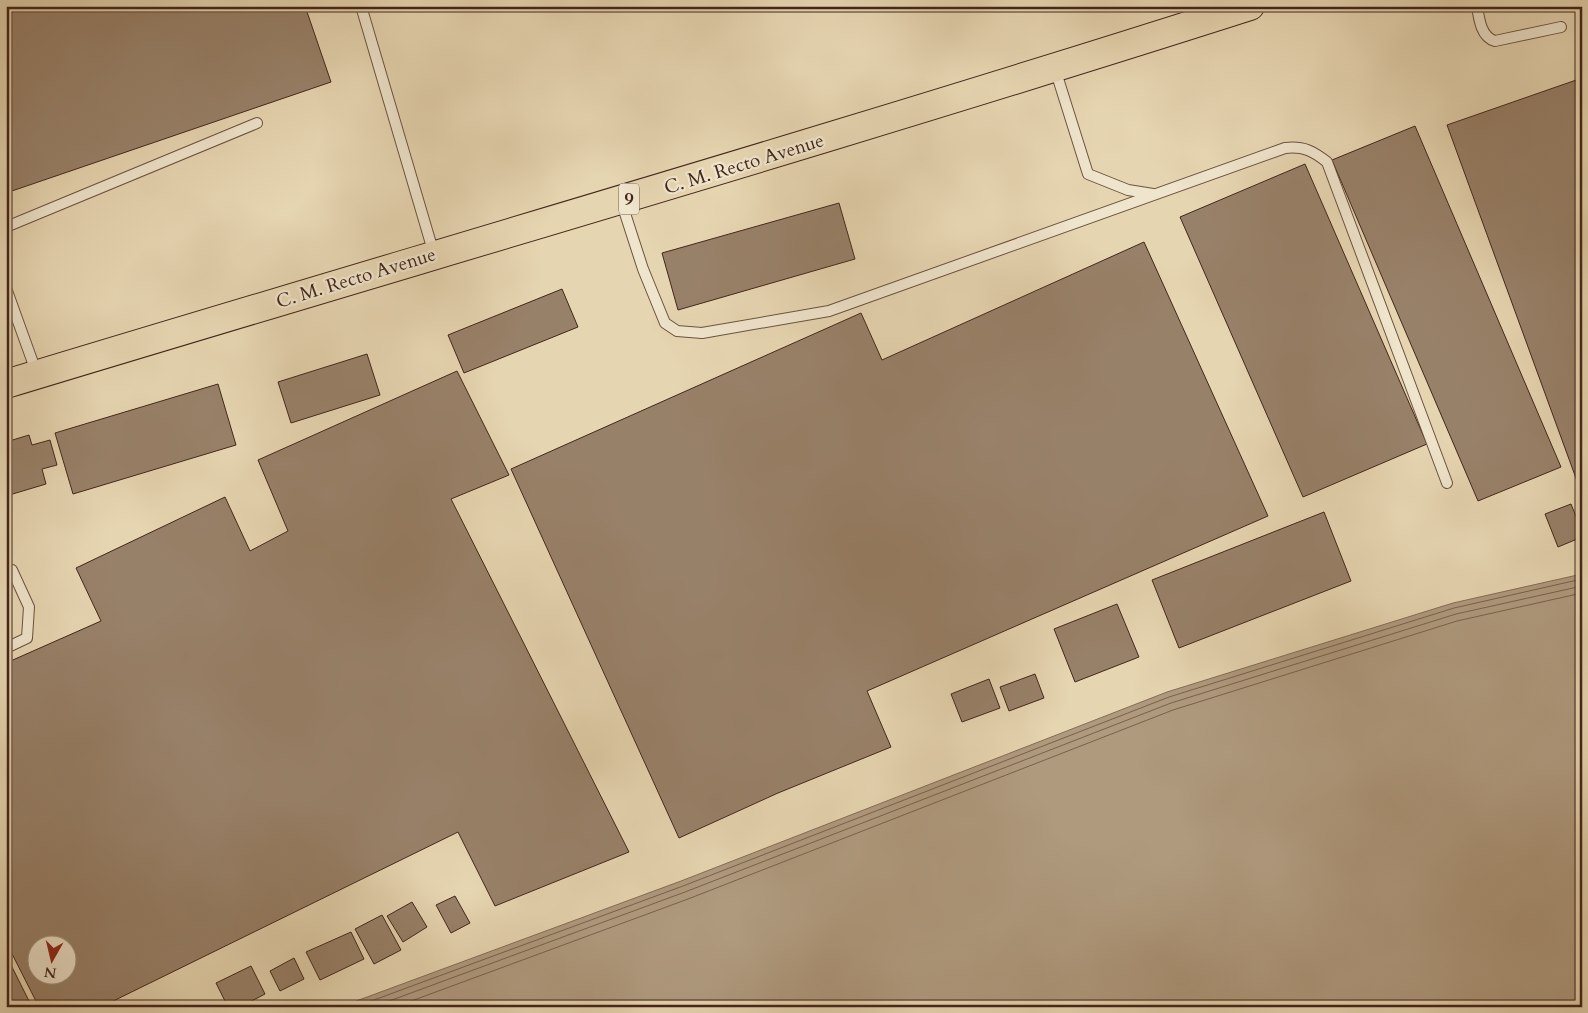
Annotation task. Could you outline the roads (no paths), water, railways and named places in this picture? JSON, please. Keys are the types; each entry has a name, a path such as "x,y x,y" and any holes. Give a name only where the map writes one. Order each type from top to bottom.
{"highway":[{"name":"C. M. Recto Avenue","path":"6,384 434,255 621,201 1055,69 1250,6"}],"lane":[{"path":"360,6 434,255"},
{"path":"1477,6 1484,34 1488,39 1495,41 1561,27"},
{"path":"1055,69 1088,174 1128,190 1155,195"},
{"path":"6,227 257,123"},
{"path":"621,201 643,270 665,323 677,331 702,333 829,311 1286,148 1298,147 1312,151 1326,162 1447,483"},
{"path":"6,288 38,374"},
{"path":"6,648 27,638 29,607 12,570"}],"water":[{"path":"1582,574 1582,1007 340,1007 681,881 1167,692 1453,603"}]}
